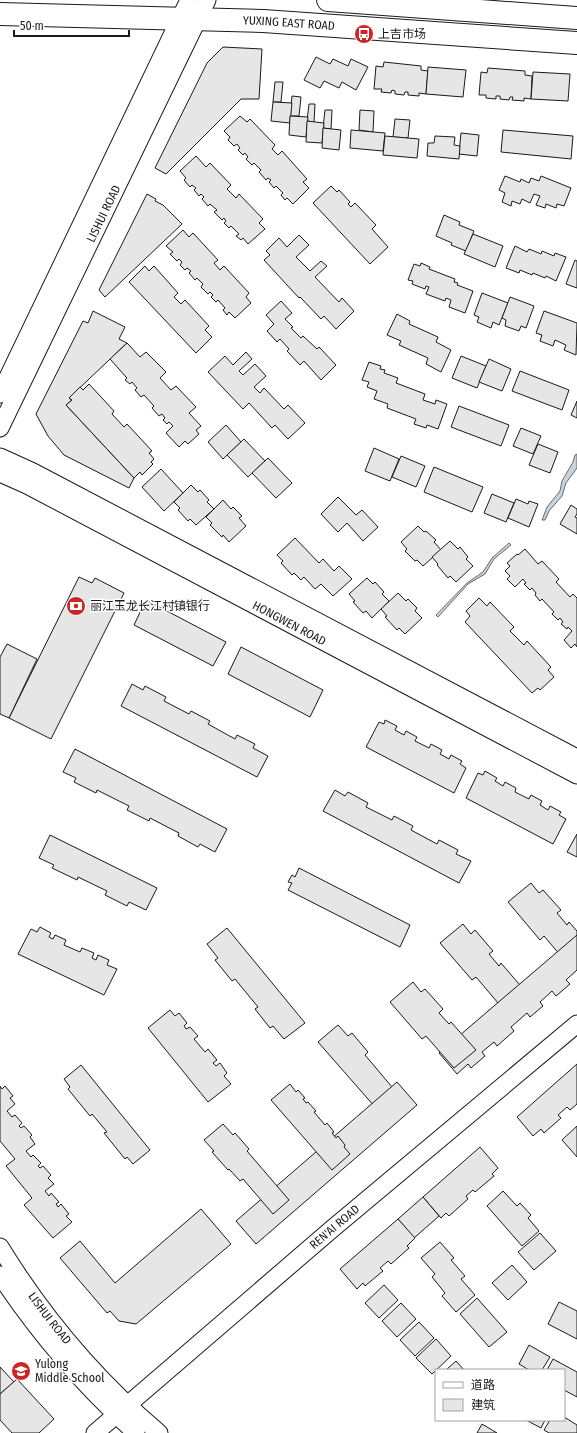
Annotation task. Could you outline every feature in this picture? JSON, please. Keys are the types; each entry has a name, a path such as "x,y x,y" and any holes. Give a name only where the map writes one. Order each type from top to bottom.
{"main road":[{"name":"YUXING EAST ROAD","path":"328,0 577,18"},
{"name":"YUXING EAST ROAD","path":"0,14 194,9 271,21 577,43"}],"street":[{"name":"LISHUI ROAD","path":"0,394 194,9"},
{"name":"LISHUI ROAD","path":"0,428 194,9"},
{"name":"HONGWEN ROAD","path":"0,458 40,476 577,758"},
{"name":"HONGWEN ROAD","path":"0,473 27,485 577,775"},
{"name":"REN'AI ROAD","path":"95,1433 332,1229 577,1024"},
{"name":"LISHUI ROAD","path":"0,1247 48,1318 95,1373 136,1433"},
{"name":"LISHUI ROAD","path":"0,1275 32,1321 59,1356 84,1383 121,1410 158,1433"}],"shaded area":[{"path":"577,454 577,468 566,483 562,496 549,511 545,520 542,520 547,507 560,491 562,481 573,462 575,455"},
{"path":"509,543 511,545 494,559 485,574 468,584 438,617 436,615 467,583 483,572 492,558"}],"building":[{"path":"223,47 262,49 259,99 241,99 166,174 155,168 207,63"},
{"path":"316,57 330,64 333,59 348,66 351,59 368,67 356,90 342,82 339,88 324,81 320,88 304,80"},
{"path":"384,62 421,66 421,70 428,71 426,94 419,93 419,96 408,95 408,92 405,92 404,95 395,94 395,91 392,90 391,93 381,92 382,89 374,89 376,66 383,67"},
{"path":"428,67 466,70 463,97 426,94"},
{"path":"488,68 525,71 525,75 532,76 531,99 524,98 524,101 512,100 513,97 510,97 509,100 500,99 500,96 496,96 496,99 486,98 486,95 479,95 481,72 487,73"},
{"path":"533,72 570,74 568,101 531,99"},
{"path":"275,82 283,82 281,102 273,102"},
{"path":"292,96 301,97 299,116 290,116"},
{"path":"273,102 292,103 290,123 271,121"},
{"path":"309,104 315,104 314,122 307,121"},
{"path":"325,110 332,110 331,129 323,128"},
{"path":"360,110 374,111 373,132 359,130"},
{"path":"240,116 247,122 250,119 275,145 272,149 278,155 282,151 307,179 303,182 309,188 293,204 287,198 285,200 281,195 283,193 276,186 274,188 269,182 271,180 268,178 266,180 259,172 261,170 254,163 252,165 246,159 248,157 245,153 243,155 238,150 240,148 237,144 234,146 228,140 230,137 224,131"},
{"path":"290,116 308,117 306,137 289,135"},
{"path":"395,119 410,120 408,138 393,137"},
{"path":"307,121 324,123 322,143 306,142"},
{"path":"323,128 341,130 339,150 322,148"},
{"path":"351,130 385,133 383,151 350,148"},
{"path":"503,130 573,136 571,159 501,152"},
{"path":"461,133 479,135 477,156 459,154"},
{"path":"385,136 419,139 417,158 383,155"},
{"path":"435,136 455,137 454,145 460,146 459,159 427,156 428,143 434,143"},
{"path":"196,156 206,167 210,163 231,185 227,189 236,198 239,194 263,219 259,223 265,229 248,244 243,238 241,240 236,236 239,234 231,226 229,228 224,223 226,221 224,218 222,220 214,212 217,210 210,204 208,206 202,199 204,197 201,194 199,196 194,190 196,188 192,185 190,187 184,180 186,178 180,171"},
{"path":"505,176 520,182 521,179 529,183 531,178 539,181 541,176 571,188 564,206 557,204 556,208 546,204 545,208 536,205 540,196 534,194 530,203 522,199 520,204 512,201 511,206 502,202 505,193 499,190"},
{"path":"331,186 337,192 339,190 350,202 348,204 351,207 355,203 376,225 372,229 388,247 370,264 313,203"},
{"path":"147,194 156,199 155,201 163,205 182,224 105,297 99,290"},
{"path":"444,215 460,222 459,225 474,231 466,251 451,245 452,243 436,236"},
{"path":"183,230 189,237 193,233 218,260 214,263 220,270 224,266 249,293 246,297 251,303 235,318 229,312 227,315 223,310 225,308 218,300 216,302 211,297 213,295 210,292 208,294 201,287 203,284 197,278 195,280 189,273 191,271 187,268 185,270 180,265 182,262 179,259 177,261 170,254 173,252 166,246"},
{"path":"473,234 503,246 495,267 464,254"},
{"path":"299,235 309,245 296,257 310,271 321,261 327,266 315,277 339,302 342,298 354,311 336,329 324,316 321,319 300,297 299,298 264,260 270,255 266,251 279,238 287,247"},
{"path":"515,246 527,252 529,249 541,254 542,251 554,256 555,253 566,257 556,281 546,276 545,278 533,273 532,275 520,270 519,273 506,268"},
{"path":"575,260 577,261 577,288 566,284"},
{"path":"421,263 430,267 429,269 455,279 454,282 458,283 457,285 473,291 465,313 449,307 451,300 446,298 445,301 426,294 429,287 426,286 425,289 412,284 413,281 408,280 414,264 420,266"},
{"path":"145,266 149,271 154,266 178,293 174,297 181,304 185,300 209,326 205,330 212,337 196,353 129,282"},
{"path":"482,293 508,303 499,325 493,322 491,328 477,322 479,317 474,315"},
{"path":"510,297 534,306 526,328 521,326 519,331 505,326 506,320 502,318"},
{"path":"281,301 292,313 285,319 293,327 291,328 301,338 303,336 317,349 319,347 336,365 321,380 304,361 300,365 287,351 289,349 280,339 277,342 267,331 274,324 266,315"},
{"path":"93,311 125,327 119,339 127,343 69,398 72,400 66,405 134,478 129,488 64,455 48,436 36,414 83,321 88,323"},
{"path":"544,311 577,323 576,355 564,350 566,345 555,340 553,346 540,341 542,335 536,333"},
{"path":"397,314 410,321 409,324 438,337 436,342 451,350 441,372 426,364 428,358 399,345 401,341 387,335"},
{"path":"127,343 140,357 146,352 166,372 160,378 171,390 176,386 196,407 189,413 201,426 196,430 199,434 188,444 185,441 179,447 166,433 173,426 169,422 167,424 163,420 165,418 162,414 159,416 152,408 154,406 144,395 141,397 135,390 137,388 132,382 130,384 125,380 127,378 110,359"},
{"path":"246,352 252,359 239,371 243,375 255,364 266,376 254,387 260,393 264,388 284,409 288,405 305,423 288,439 275,425 272,428 249,403 243,409 208,372 225,356 233,365"},
{"path":"461,356 486,366 477,388 452,378"},
{"path":"489,359 511,369 502,391 479,382"},
{"path":"369,362 381,366 380,369 385,370 384,373 398,378 396,383 425,394 423,400 435,404 436,400 447,404 438,429 427,425 426,428 414,424 416,419 387,408 388,404 374,399 377,391 367,387 369,382 362,380"},
{"path":"520,371 569,390 562,410 512,391"},
{"path":"89,384 114,411 112,414 124,427 127,424 152,451 149,453 154,459 151,462 153,464 142,475 140,472 134,478 66,405 72,400 69,398 80,387 83,390"},
{"path":"577,401 577,418 571,415"},
{"path":"459,406 509,425 501,446 451,427"},
{"path":"226,425 241,442 223,459 208,442"},
{"path":"521,428 541,436 533,454 513,446"},
{"path":"244,439 265,461 248,477 227,455"},
{"path":"538,444 558,452 550,473 529,465"},
{"path":"374,448 399,459 390,481 365,471"},
{"path":"401,456 425,466 416,487 392,477"},
{"path":"268,458 292,483 276,498 252,473"},
{"path":"434,467 483,487 472,512 424,492"},
{"path":"161,469 183,493 164,511 142,487"},
{"path":"191,485 198,492 200,490 209,500 207,502 214,509 196,525 190,519 188,521 178,510 180,508 174,502"},
{"path":"492,494 514,503 506,522 484,513"},
{"path":"338,497 356,515 362,510 378,527 363,541 347,523 338,532 321,514"},
{"path":"516,499 528,504 529,501 538,504 529,527 508,518"},
{"path":"223,500 231,509 233,507 242,516 239,518 246,526 229,542 223,535 222,537 210,525 212,523 206,517"},
{"path":"571,505 577,509 577,514 575,517 577,518 577,534 560,524"},
{"path":"418,526 436,540 434,542 441,550 423,566 417,560 415,561 405,551 407,549 401,542"},
{"path":"295,538 319,563 323,559 334,571 339,566 352,579 333,596 321,584 315,589 304,577 301,580 294,573 292,575 281,563 283,561 277,555"},
{"path":"450,541 458,549 460,547 468,557 466,559 473,566 456,582 450,576 448,578 432,557"},
{"path":"525,549 538,564 542,561 559,579 556,582 570,597 573,594 577,598 577,647 575,644 571,648 564,640 572,631 568,627 567,629 561,624 563,622 560,618 558,620 552,614 554,612 542,599 540,601 532,588 530,590 524,584 526,583 523,579 515,587 507,579 510,576 505,571 510,566 507,563"},
{"path":"79,577 92,583 95,578 124,593 51,739 9,718"},
{"path":"367,578 373,584 375,582 384,592 382,594 389,601 372,618 366,611 363,613 353,602 355,601 349,594"},
{"path":"398,593 406,601 408,599 417,608 415,611 422,618 405,634 399,628 397,630 385,617 387,616 381,609"},
{"path":"479,598 487,606 490,602 514,627 510,631 524,645 527,641 551,667 548,670 554,677 540,690 538,688 532,693 465,622 470,616 466,611"},
{"path":"146,600 226,642 213,666 134,625"},
{"path":"7,644 37,659 9,718 0,714 0,657"},
{"path":"241,647 323,690 310,717 228,674"},
{"path":"132,684 143,690 145,686 166,697 164,701 189,714 191,711 210,721 208,724 235,739 237,735 255,744 253,748 268,756 257,777 121,706"},
{"path":"385,720 397,726 395,730 404,735 406,731 417,737 415,741 429,748 431,744 442,750 440,754 449,759 451,755 462,761 460,764 466,768 454,793 366,747 379,722 384,724"},
{"path":"75,749 227,829 215,852 200,844 198,847 178,836 179,833 150,818 149,821 127,810 129,806 97,790 96,793 74,782 76,778 63,772"},
{"path":"485,771 497,778 495,781 503,786 505,782 516,788 515,792 529,799 531,795 542,801 540,805 548,810 550,806 561,812 559,815 566,819 553,844 466,798 478,773 483,775"},
{"path":"335,790 345,796 348,792 368,803 366,807 392,820 394,816 413,826 411,830 437,844 439,840 458,850 456,854 471,861 459,883 323,811"},
{"path":"577,834 577,857 567,852"},
{"path":"50,835 157,888 146,910 129,902 127,906 105,895 107,891 78,877 77,880 52,868 54,865 39,858"},
{"path":"299,868 410,925 400,947 288,890 292,883 288,882 292,875 295,877"},
{"path":"531,883 539,893 543,890 561,910 557,913 567,925 569,922 577,931 577,965 572,969 544,936 540,940 508,902"},
{"path":"463,924 471,934 475,930 493,951 489,954 499,966 501,963 525,991 504,1010 476,977 472,980 440,943"},
{"path":"40,927 51,933 49,937 53,939 55,935 66,940 64,945 80,952 82,948 94,953 92,958 96,960 98,955 109,960 107,965 117,969 104,995 18,954 31,929 37,932"},
{"path":"227,928 305,1023 284,1039 273,1026 270,1028 255,1009 258,1007 235,979 232,981 215,960 218,958 207,944"},
{"path":"577,935 577,970 566,980 570,984 556,996 552,991 540,1002 543,1006 530,1017 527,1013 511,1027 514,1031 497,1046 494,1042 482,1052 485,1056 471,1068 468,1064 457,1074 439,1053"},
{"path":"413,982 421,992 425,989 443,1009 439,1013 449,1024 451,1022 476,1050 454,1068 426,1036 422,1039 390,1002"},
{"path":"170,1010 175,1016 179,1013 187,1023 184,1026 186,1029 190,1027 198,1036 194,1039 205,1052 208,1049 217,1060 213,1063 216,1066 220,1063 227,1073 224,1076 231,1084 208,1102 148,1028"},
{"path":"338,1025 348,1036 352,1033 368,1052 365,1055 408,1106 389,1123 318,1042"},
{"path":"577,1064 577,1104 570,1110 567,1107 558,1115 561,1118 544,1133 541,1129 533,1136 517,1117"},
{"path":"81,1065 150,1150 133,1164 127,1157 125,1159 104,1133 107,1132 92,1114 90,1116 68,1089 70,1087 64,1079"},
{"path":"397,1082 417,1105 256,1244 236,1221"},
{"path":"290,1084 296,1092 298,1090 305,1098 303,1099 316,1111 314,1112 325,1125 327,1123 334,1132 332,1133 336,1138 338,1136 350,1154 332,1170 271,1100"},
{"path":"0,1086 2,1089 5,1086 13,1096 10,1098 15,1104 7,1111 12,1117 15,1115 22,1123 19,1126 21,1128 24,1126 32,1135 30,1137 35,1144 26,1151 31,1157 33,1155 41,1163 38,1166 40,1168 43,1166 51,1175 48,1178 54,1184 45,1191 49,1196 51,1193 59,1202 56,1204 58,1207 61,1204 69,1214 66,1216 72,1222 53,1238 24,1205 32,1198 6,1166 15,1159 0,1141"},
{"path":"223,1124 233,1135 235,1133 249,1149 247,1151 289,1200 273,1214 243,1179 240,1181 229,1169 228,1170 212,1152 214,1151 204,1140"},
{"path":"577,1126 577,1157 562,1140"},
{"path":"480,1147 498,1168 492,1174 494,1176 475,1192 473,1190 466,1196 468,1199 449,1216 446,1213 441,1218 423,1197"},
{"path":"503,1191 517,1206 520,1203 531,1215 528,1218 539,1231 522,1246 487,1206"},
{"path":"423,1197 439,1216 414,1238 398,1219"},
{"path":"201,1209 231,1244 136,1324 119,1321 110,1311 107,1313 60,1258 80,1241 115,1283"},
{"path":"398,1219 415,1238 407,1246 409,1248 391,1264 388,1261 380,1268 383,1271 365,1286 363,1283 357,1289 340,1269"},
{"path":"540,1233 556,1251 534,1270 518,1252"},
{"path":"440,1242 454,1258 451,1260 465,1276 461,1279 475,1295 456,1312 442,1296 445,1293 432,1277 435,1274 421,1258"},
{"path":"512,1265 527,1282 508,1300 492,1283"},
{"path":"384,1285 398,1300 379,1318 365,1303"},
{"path":"477,1298 507,1332 489,1347 460,1314"},
{"path":"559,1302 577,1311 577,1339 548,1324"},
{"path":"401,1303 416,1319 397,1337 382,1321"},
{"path":"419,1322 434,1338 415,1356 400,1340"},
{"path":"436,1339 451,1356 437,1369 435,1369 432,1374 416,1358"},
{"path":"529,1345 550,1357 543,1369 527,1369 519,1364"},
{"path":"553,1359 577,1372 577,1397 565,1391 565,1369 548,1369"},
{"path":"456,1361 463,1369 447,1369"},
{"path":"0,1367 14,1382 0,1394"},
{"path":"17,1379 54,1419 39,1433 12,1433 0,1420 0,1394"},
{"path":"565,1418 577,1425 577,1433 549,1433 544,1430 549,1421 565,1421"},
{"path":"528,1421 544,1421 541,1428"},
{"path":"482,1424 497,1433 477,1433"}],"place":[{"name":"上吉市场","path":"364,34"},
{"name":"丽江玉龙长江村镇银行","path":"76,606"},
{"name":"Yulong Middle School","path":"21,1371"}]}
